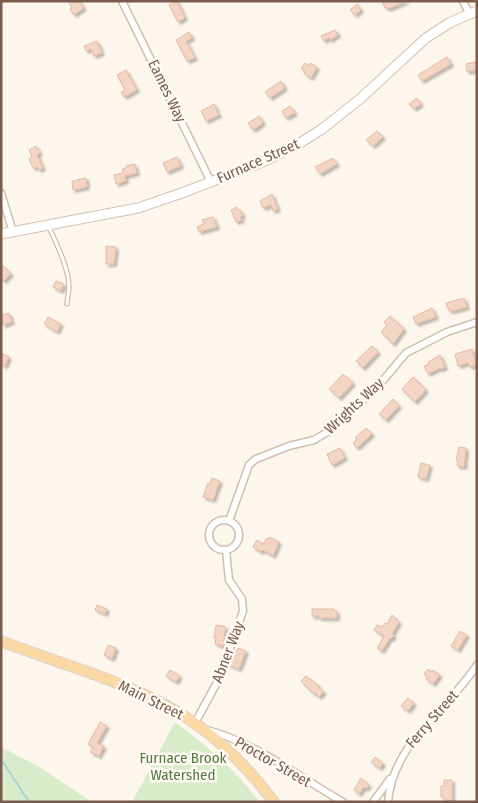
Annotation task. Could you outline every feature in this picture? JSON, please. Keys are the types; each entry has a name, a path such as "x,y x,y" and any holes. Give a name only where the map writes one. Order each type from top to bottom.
{"main road":[{"name":"Furnace Street","path":"1,234 131,210 175,196 265,161 311,136 351,106 419,43 446,24 473,12"},
{"name":"Main Street","path":"1,641 134,690 172,709 198,726 240,762 274,802"}],"street":[{"name":"Eames Way","path":"122,1 211,182"},
{"path":"463,1 473,12"},
{"path":"1,192 13,232"},
{"name":"Wrights Way","path":"229,521 249,465 256,459 289,446 314,440 334,428 380,384 406,353 447,332 477,322"},
{"path":"218,521 229,521 236,526 239,537 236,544 226,550 218,549 212,544 209,533 212,526 218,521"},
{"name":"Abner Way","path":"198,726 220,677 243,610 242,599 229,580 226,550"},
{"name":"Ferry Street","path":"388,802 393,776 412,740 466,681 477,665"},
{"name":"Proctor Street","path":"198,726 228,736 250,747 343,802"},
{"name":"Ferry Street","path":"372,802 393,776"}],"lane":[{"path":"48,225 68,280 67,304"}],"green space":[{"name":"Furnace Brook Watershed","path":"175,722 230,768 259,802 132,802"},
{"path":"1,747 38,766 92,802 1,802"}],"building":[{"path":"68,1 79,1 84,8 74,15"},
{"path":"177,1 185,18 178,22 169,5"},
{"path":"382,1 407,1 388,9 387,7 385,8"},
{"path":"357,4 361,10 355,15 350,10"},
{"path":"335,30 338,35 324,41 321,36"},
{"path":"189,32 192,38 186,41 195,58 187,61 176,40"},
{"path":"97,41 102,53 94,56 91,49 86,51 84,46"},
{"path":"447,57 451,64 422,81 418,75"},
{"path":"475,62 476,70 467,72 466,64"},
{"path":"305,63 309,66 310,63 317,67 311,78 301,69"},
{"path":"126,70 137,90 124,97 121,92 125,90 117,75"},
{"path":"281,81 285,88 270,98 265,92"},
{"path":"417,98 421,104 414,109 409,104"},
{"path":"214,104 219,115 206,121 201,111"},
{"path":"290,106 295,113 286,118 282,111"},
{"path":"259,116 263,123 253,130 248,123"},
{"path":"377,131 383,137 373,146 366,140"},
{"path":"36,146 40,153 37,155 43,168 39,170 37,167 33,168 29,159 32,157 29,150"},
{"path":"177,157 181,166 167,172 163,163"},
{"path":"333,158 337,164 320,174 315,167"},
{"path":"135,164 137,173 125,176 126,181 116,184 114,175 123,173 122,169 126,168 126,166"},
{"path":"86,178 87,187 73,190 72,181"},
{"path":"272,194 278,209 273,211 271,205 263,208 260,201"},
{"path":"237,207 243,216 240,217 242,220 236,222 231,210"},
{"path":"213,217 217,227 199,232 197,227 204,224 202,220"},
{"path":"106,246 116,247 114,264 106,264"},
{"path":"1,264 11,274 4,281 1,278"},
{"path":"56,281 64,284 61,291 53,287"},
{"path":"464,298 467,307 449,311 446,303"},
{"path":"432,308 436,317 416,324 413,317"},
{"path":"9,313 12,322 3,325 1,316"},
{"path":"390,316 404,329 393,344 381,332 387,325 384,322"},
{"path":"48,317 61,324 57,332 44,324"},
{"path":"372,346 378,352 363,368 356,361"},
{"path":"472,349 477,365 470,367 468,363 458,366 455,354"},
{"path":"1,353 9,357 5,366 1,364"},
{"path":"440,355 445,367 428,374 424,366"},
{"path":"343,374 353,383 339,398 329,389"},
{"path":"413,377 426,390 415,402 402,389"},
{"path":"393,399 399,406 386,420 379,414"},
{"path":"366,428 372,434 357,448 353,443 357,439 355,438"},
{"path":"459,447 466,448 464,467 457,466 458,461 456,460"},
{"path":"340,448 345,458 332,465 327,454"},
{"path":"421,463 430,465 426,479 418,477"},
{"path":"212,478 220,481 213,500 203,497"},
{"path":"270,537 279,542 273,556 253,547 257,540 263,544"},
{"path":"97,605 107,609 105,614 95,610"},
{"path":"312,609 334,609 334,611 337,611 337,618 312,616"},
{"path":"392,615 399,622 392,634 394,635 382,651 377,648 384,636 374,630 377,625 382,627 385,623 387,624"},
{"path":"216,625 226,627 223,646 215,644"},
{"path":"460,631 467,635 458,650 451,646"},
{"path":"108,645 116,648 112,659 104,655"},
{"path":"238,648 246,651 239,669 229,665 233,654 235,654"},
{"path":"428,669 440,675 433,684 426,679 427,677 424,674"},
{"path":"170,670 180,676 176,682 166,676"},
{"path":"306,676 324,692 319,697 301,681"},
{"path":"408,698 414,703 408,711 401,706"},
{"path":"100,722 107,726 97,743 104,746 99,756 90,752 93,747 88,744"},
{"path":"375,757 383,763 380,768 371,762"},
{"path":"361,778 369,785 366,789 364,787 359,794 354,790"},
{"path":"444,780 452,780 452,800 444,800 444,797 441,797 441,786 444,786"}],"waterway":[{"path":"1,759 29,802"}]}
